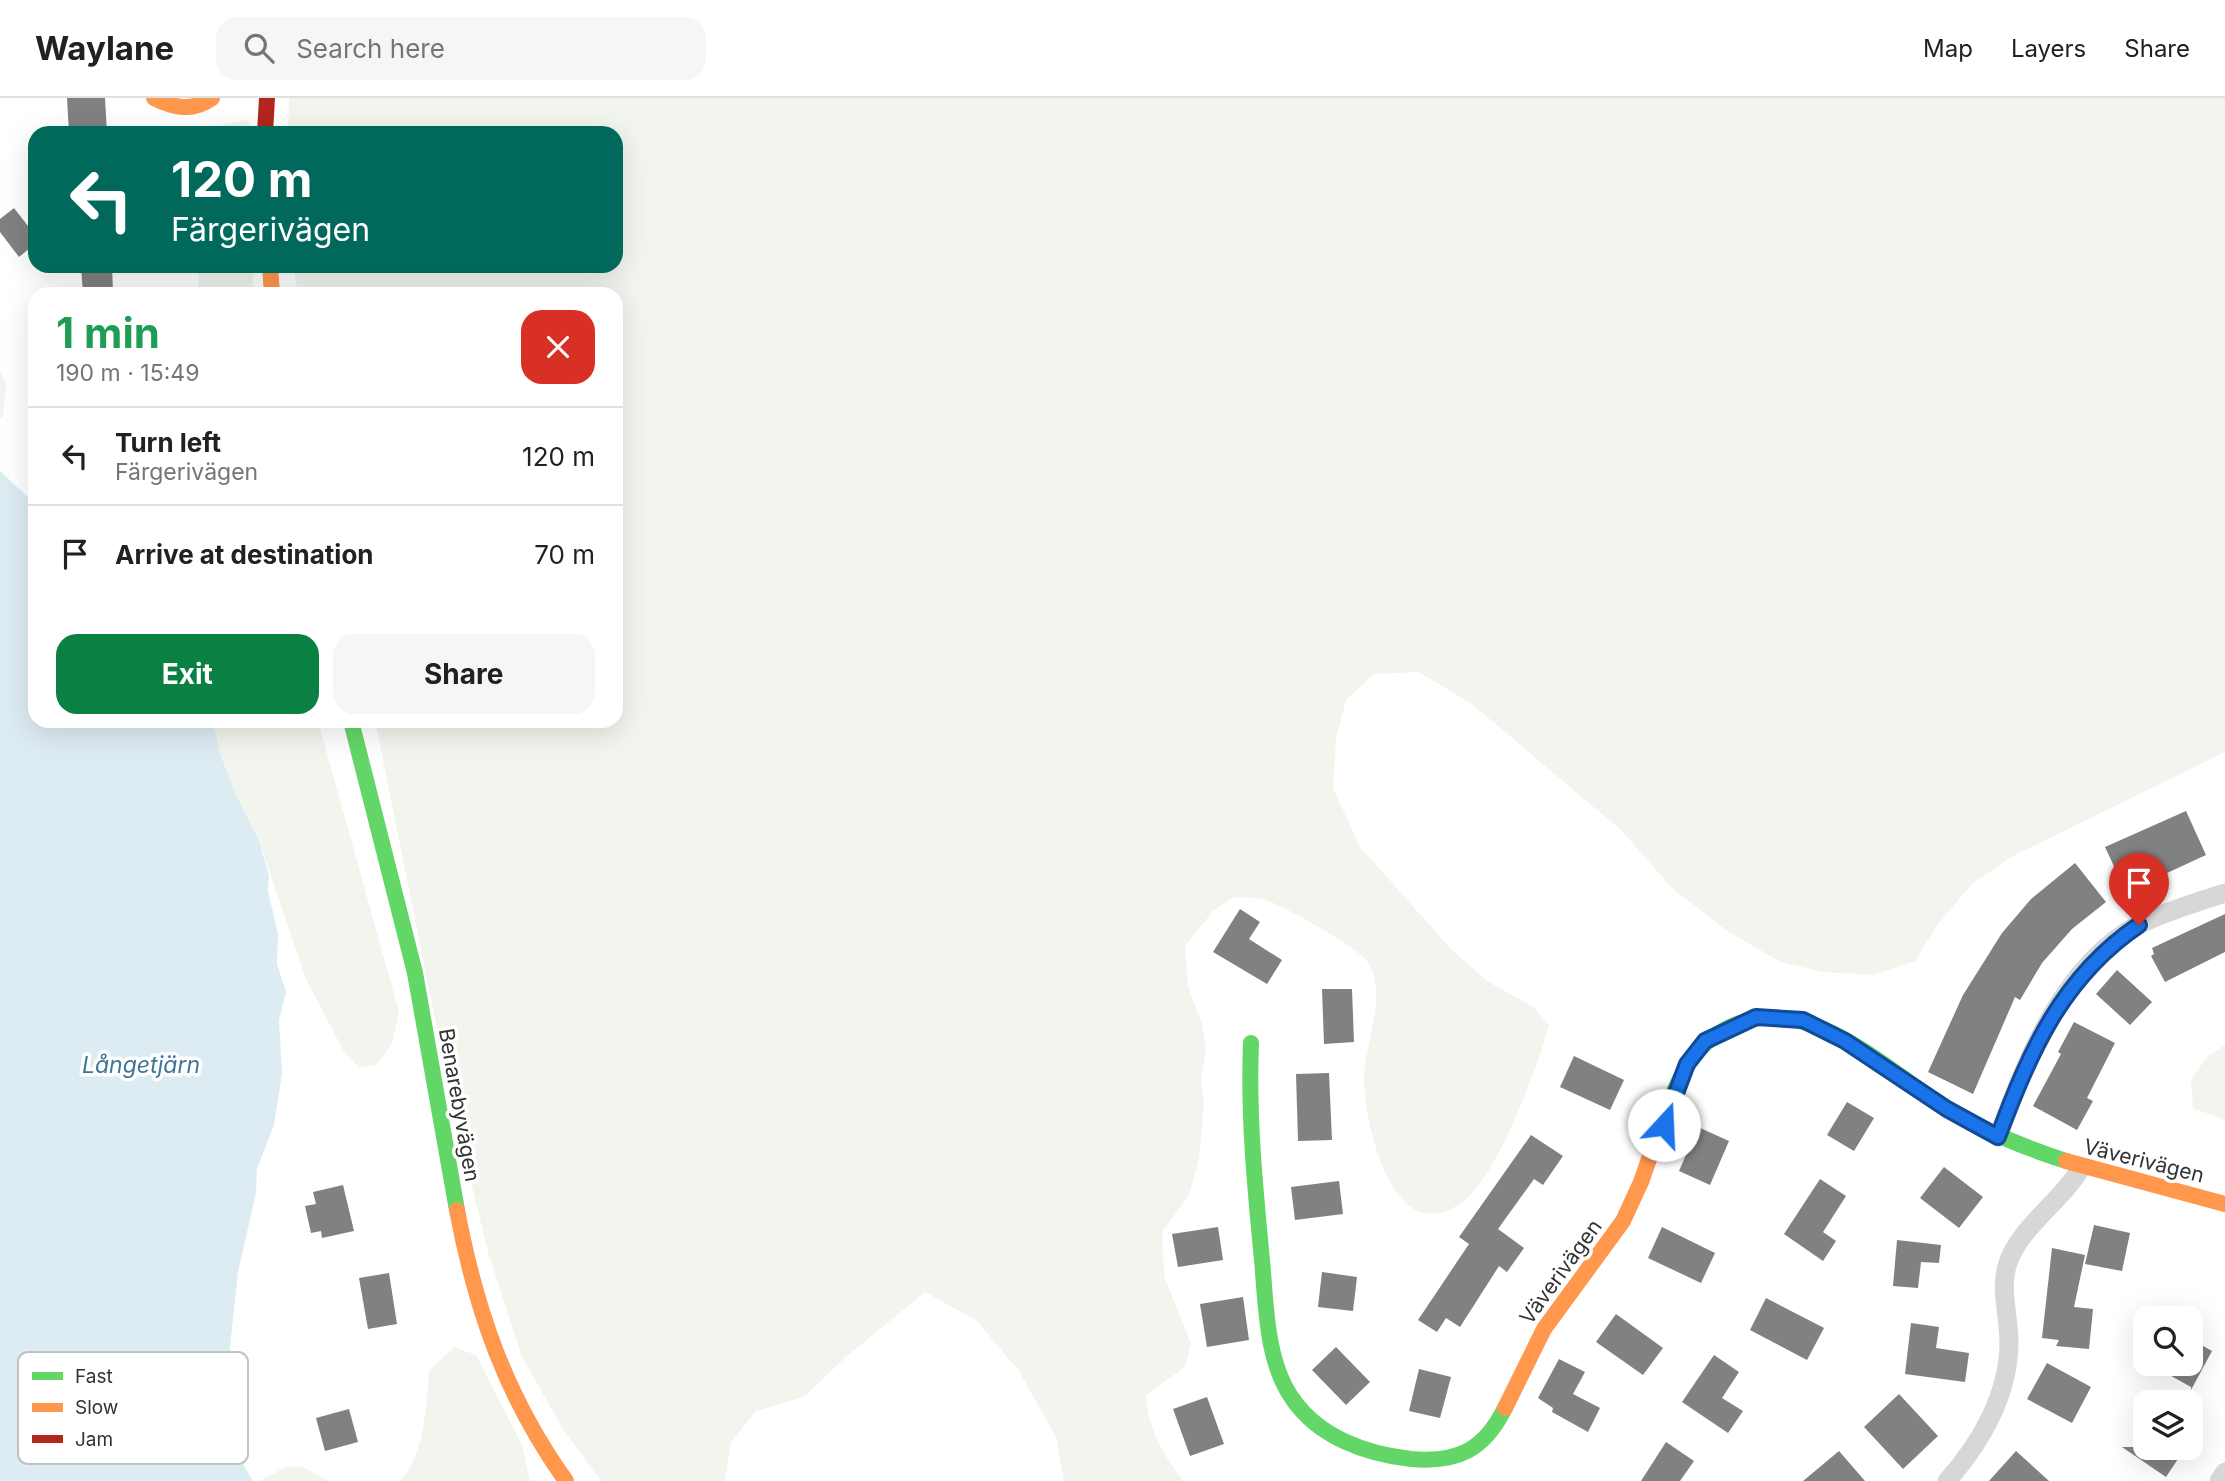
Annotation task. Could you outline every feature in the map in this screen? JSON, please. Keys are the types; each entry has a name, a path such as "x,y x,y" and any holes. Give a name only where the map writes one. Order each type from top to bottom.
{"street":[{"path":"154,98 170,105 190,108 202,107 212,98"},
{"path":"265,126 267,98"},
{"name":"Benarebyvägen","path":"353,728 409,950 452,1184 486,1322 498,1361 523,1416 566,1481"},
{"path":"1998,1137 2024,1073 2060,1004 2107,947 2139,925 2225,893"},
{"name":"Väverivägen","path":"1251,1043 1249,1128 1266,1297 1278,1364 1287,1391 1303,1412 1326,1432 1350,1444 1417,1460 1446,1460 1472,1452 1488,1439 1500,1422 1533,1345 1553,1314 1572,1295 1611,1242 1625,1218 1645,1178 1687,1064 1705,1041 1756,1017 1803,1020 1845,1041 1947,1109 1998,1137 2081,1168 2225,1204"},
{"path":"1947,1481 1983,1431 2007,1378 2007,1266 2034,1222 2071,1186 2081,1168"},
{"path":"2219,1481 2225,1472"}],"shaded area":[{"path":"289,98 2225,98 2225,752 2011,857 1972,884 1938,924 1915,961 1873,975 1823,972 1781,962 1727,931 1673,889 1622,831 1473,705 1419,672 1374,674 1346,700 1336,738 1333,788 1360,847 1452,950 1487,981 1533,1007 1549,1025 1536,1066 1503,1144 1491,1167 1466,1199 1441,1213 1420,1212 1403,1200 1389,1180 1378,1154 1370,1127 1364,1079 1376,1003 1373,973 1366,960 1334,936 1275,904 1262,899 1234,897 1213,911 1185,946 1188,986 1202,1024 1206,1051 1201,1080 1204,1103 1199,1159 1189,1195 1162,1232 1164,1276 1191,1344 1185,1367 1146,1395 1153,1430 1183,1481 1064,1481 1056,1437 1019,1371 976,1320 925,1292 847,1356 804,1397 756,1411 731,1442 725,1481 601,1481 564,1431 522,1357 488,1252 453,1108 376,728 623,728 623,287 297,287 294,273 623,273 623,126 288,126"},
{"path":"247,120 251,126 223,126"},
{"path":"199,273 253,273 253,287 198,287"},
{"path":"0,370 6,384 3,417 0,419"},
{"path":"215,728 320,728 399,1012 392,1044 376,1065 359,1068 343,1050 306,979 259,841 235,793 220,753"},
{"path":"2225,1045 2225,1120 2193,1108 2191,1079 2208,1056"},
{"path":"454,1347 476,1355 522,1445 530,1481 400,1481 408,1471 419,1445 429,1371"},
{"path":"302,1466 328,1481 259,1481 286,1467"}],"water":[{"name":"Långetjärn","path":"0,471 28,497 28,728 215,728 220,753 235,793 259,841 269,876 268,891 278,934 277,964 286,992 279,1020 282,1073 274,1125 257,1169 256,1193 238,1272 229,1352 18,1352 18,1464 243,1464 253,1481 0,1481"}],"building":[{"path":"67,98 105,98 107,126 69,126"},
{"path":"14,208 28,226 28,250 19,257 0,232 0,219"},
{"path":"82,273 112,273 113,287 82,287"},
{"path":"2186,811 2206,855 2126,892 2105,847"},
{"path":"2075,863 2106,902 2072,929 2042,963 2020,1000 2015,997 1973,1094 1928,1072 1963,995 2002,933 2031,899"},
{"path":"1240,909 1260,922 1249,939 1282,960 1267,984 1213,952"},
{"path":"2225,914 2225,952 2165,982 2151,956 2154,954 2152,948"},
{"path":"2117,970 2152,1002 2130,1025 2096,994"},
{"path":"1322,989 1352,989 1354,1042 1324,1044"},
{"path":"2074,1022 2115,1043 2087,1098 2093,1101 2077,1130 2033,1106 2061,1054 2058,1052"},
{"path":"1574,1056 1624,1080 1610,1110 1560,1087"},
{"path":"1329,1073 1332,1140 1298,1141 1296,1074"},
{"path":"1847,1102 1874,1118 1854,1151 1827,1135"},
{"path":"1698,1127 1729,1141 1710,1185 1679,1171"},
{"path":"1531,1135 1563,1156 1543,1185 1534,1179 1498,1229 1524,1248 1507,1272 1499,1266 1460,1327 1446,1318 1437,1332 1418,1320 1469,1244 1459,1237"},
{"path":"1944,1167 1983,1197 1959,1228 1920,1198"},
{"path":"1820,1179 1846,1196 1823,1232 1836,1241 1823,1261 1784,1234"},
{"path":"1339,1181 1343,1214 1295,1220 1291,1187"},
{"path":"343,1185 354,1231 322,1238 321,1231 311,1233 305,1206 316,1204 313,1192"},
{"path":"2094,1225 2130,1233 2122,1271 2085,1264"},
{"path":"1218,1227 1223,1260 1178,1267 1172,1234"},
{"path":"1662,1227 1715,1253 1701,1283 1648,1258"},
{"path":"1897,1240 1941,1245 1939,1263 1921,1262 1918,1288 1893,1286"},
{"path":"2052,1248 2085,1255 2074,1307 2093,1309 2089,1349 2056,1346 2059,1340 2042,1338"},
{"path":"1322,1272 1357,1277 1353,1311 1318,1307"},
{"path":"389,1273 397,1324 368,1329 359,1278"},
{"path":"1243,1297 1249,1340 1207,1347 1200,1304"},
{"path":"1766,1298 1824,1328 1807,1360 1750,1330"},
{"path":"1616,1314 1663,1348 1643,1375 1596,1342"},
{"path":"1911,1323 1939,1327 1936,1348 1969,1353 1965,1382 1905,1374"},
{"path":"2203,1346 2212,1351 2203,1368"},
{"path":"1336,1347 1370,1382 1346,1405 1312,1370"},
{"path":"1714,1355 1739,1372 1722,1398 1743,1411 1728,1433 1682,1402"},
{"path":"1559,1359 1585,1372 1573,1394 1600,1408 1588,1432 1552,1412 1553,1408 1538,1398"},
{"path":"2047,1363 2091,1387 2072,1423 2027,1399"},
{"path":"1419,1369 1451,1377 1440,1418 1409,1411"},
{"path":"2171,1376 2199,1376 2191,1390 2191,1387"},
{"path":"1899,1394 1938,1436 1903,1469 1864,1427"},
{"path":"1207,1397 1224,1444 1190,1456 1173,1409"},
{"path":"349,1409 358,1442 325,1451 316,1418"},
{"path":"1666,1442 1694,1461 1680,1481 1641,1481"},
{"path":"2122,1447 2133,1447 2133,1454"},
{"path":"1839,1451 1865,1481 1803,1481"},
{"path":"2016,1451 2049,1481 1989,1481"},
{"path":"2141,1460 2177,1460 2166,1477"}],"traffic: fast":[{"path":"353,728 415,973 457,1210"},
{"path":"1664,1116 1690,1061 1722,1031 1737,1024 1766,1018 1794,1020 1850,1042 1926,1095 1978,1125 2021,1145 2066,1161"},
{"path":"1251,1043 1253,1152 1266,1313 1277,1367 1292,1398 1315,1423 1344,1441 1394,1457 1428,1460 1443,1459 1468,1451 1488,1434 1505,1408"}],"traffic: slow":[{"path":"154,98 183,107 198,105 212,98"},
{"path":"270,273 272,287"},
{"path":"1505,1408 1544,1329 1623,1221 1641,1182 1664,1116"},
{"path":"2066,1161 2225,1204"},
{"path":"457,1210 474,1283 496,1352 526,1417 566,1481"}],"traffic: jam":[{"path":"265,126 267,98"}],"route":[{"path":"1664,1125 1687,1064 1705,1041 1733,1025 1756,1017 1803,1020 1845,1041 1947,1109 1998,1137 2012,1098 2060,1004 2081,975 2107,947 2139,925"}]}
